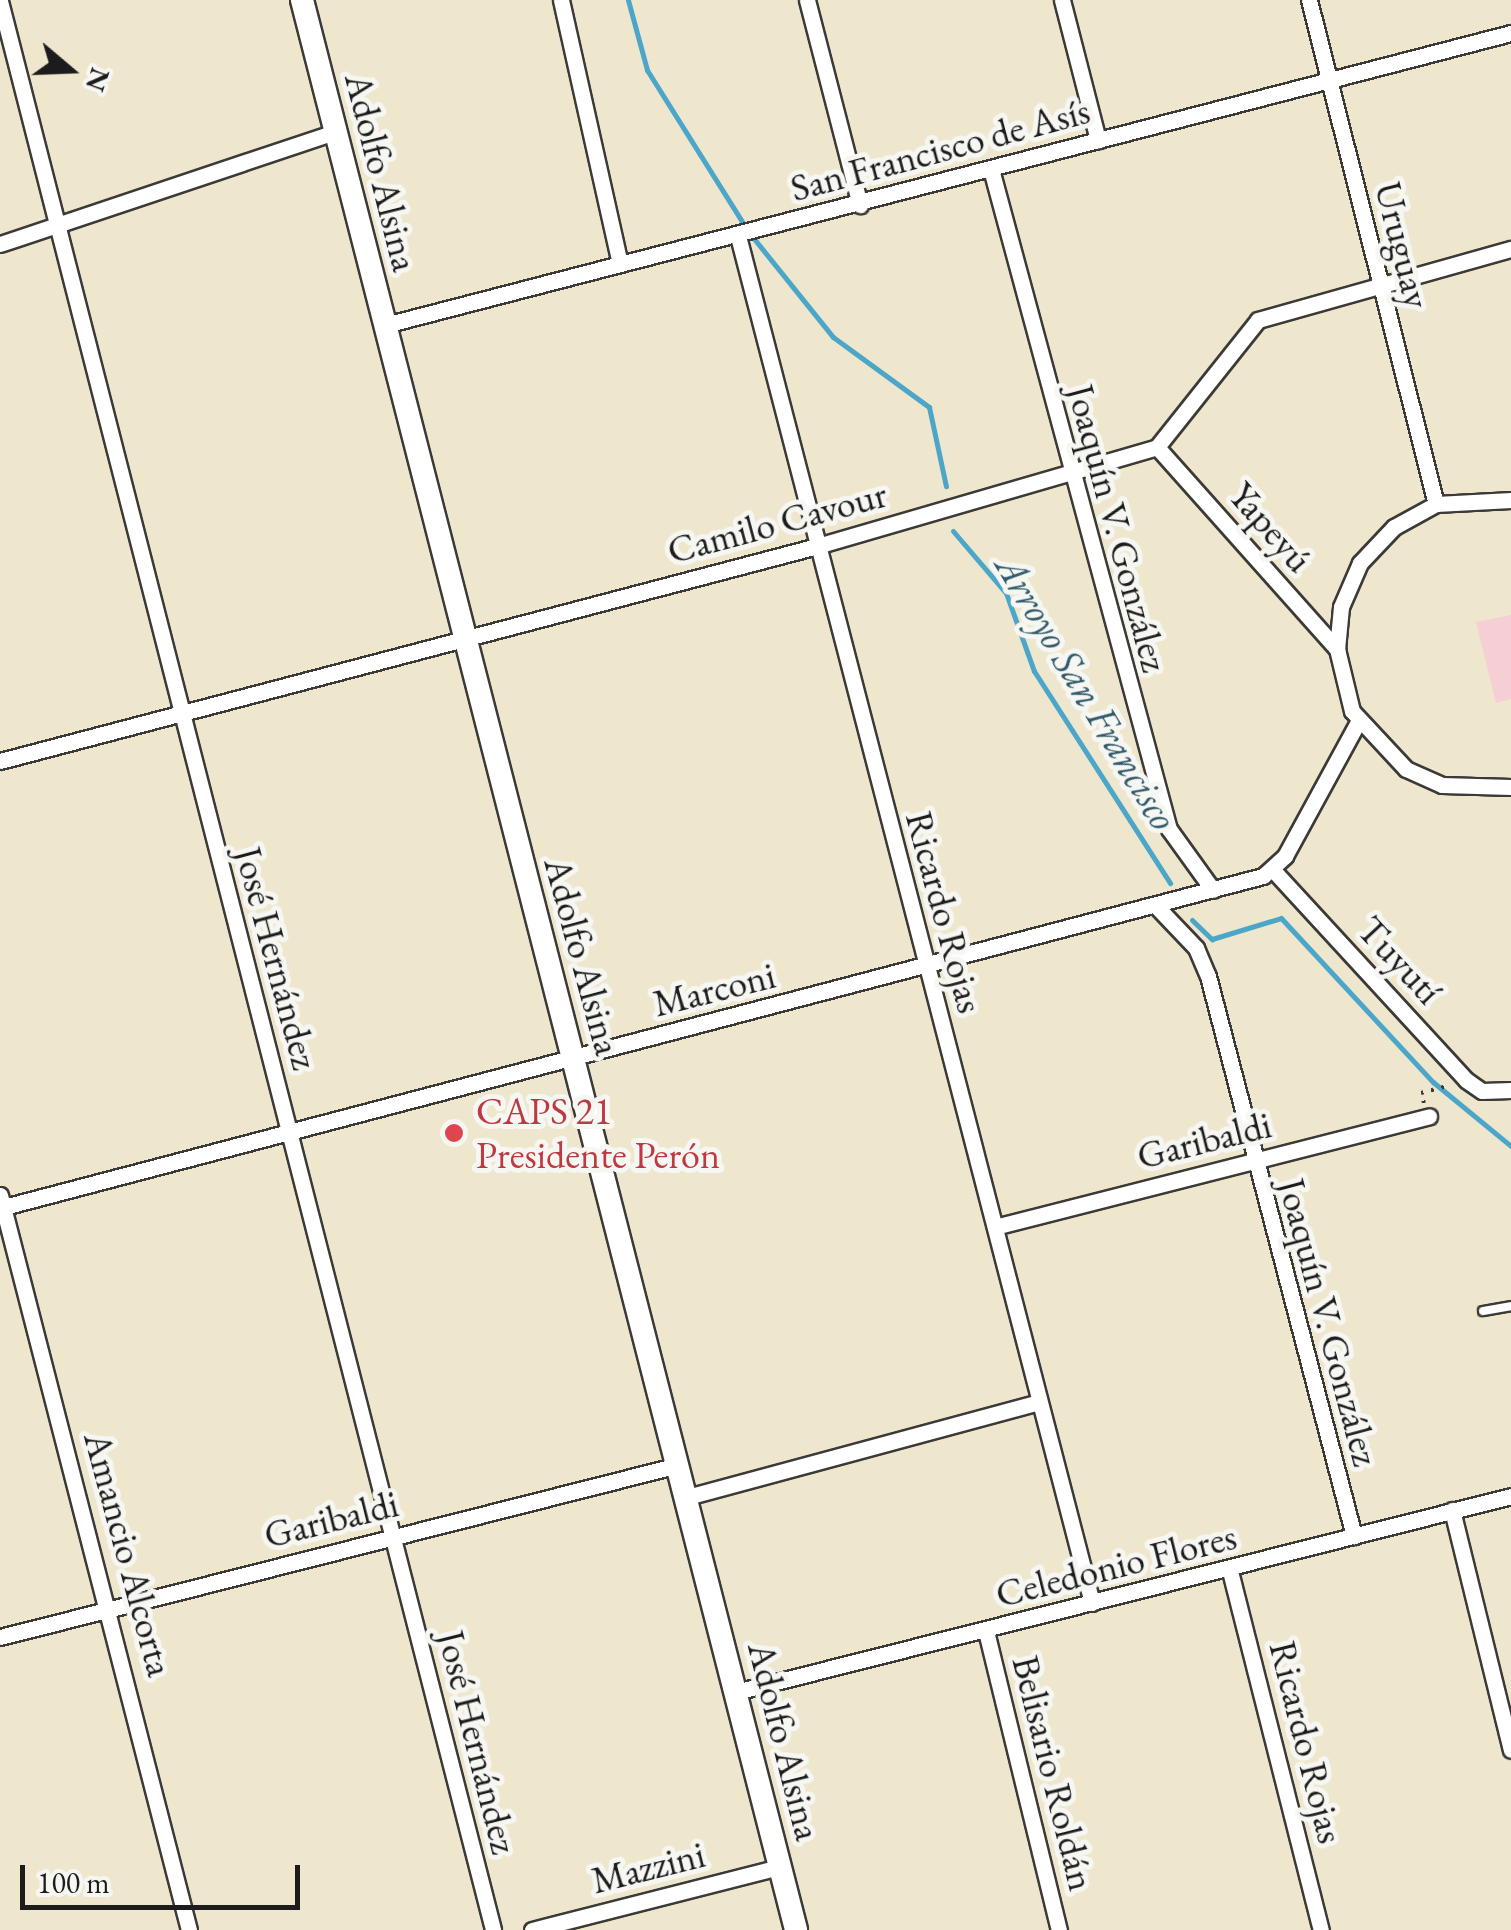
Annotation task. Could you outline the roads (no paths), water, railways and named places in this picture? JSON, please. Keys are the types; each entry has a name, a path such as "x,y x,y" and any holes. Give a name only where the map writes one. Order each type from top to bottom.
{"street":[{"name":"Adolfo Alsina","path":"302,0 796,1930"},
{"path":"561,0 620,263"},
{"path":"807,0 860,205"},
{"path":"1062,0 1098,140"},
{"name":"Uruguay","path":"1309,0 1436,504"},
{"name":"José Hernández","path":"0,1 54,225 493,1930"},
{"name":"San Francisco de Asís","path":"385,324 740,236 1511,34"},
{"path":"0,244 335,132"},
{"name":"Joaquín V. González","path":"990,169 1067,475 1169,829 1214,890"},
{"name":"Ricardo Rojas","path":"740,236 1092,1603"},
{"path":"1157,447 1258,320 1511,249"},
{"name":"Camilo Cavour","path":"0,761 817,546 1157,447"},
{"name":"Yapeyú","path":"1157,447 1338,649"},
{"path":"1511,500 1436,504 1394,527 1360,563 1341,608 1338,649 1359,720 1406,769 1442,786 1511,788"},
{"path":"1273,870 1359,720"},
{"name":"Marconi","path":"1,1204 291,1136 574,1058 1157,907 1273,870"},
{"name":"Tuyutí","path":"1273,870 1482,1092 1511,1090"},
{"name":"Joaquín V. González","path":"1157,907 1202,959 1251,1162 1354,1536"},
{"name":"Garibaldi","path":"995,1227 1429,1116"},
{"name":"Amancio Alcorta","path":"1,1204 111,1609 189,1930"},
{"path":"688,1497 1038,1402"},
{"name":"Garibaldi","path":"0,1637 678,1465"},
{"name":"Celedonio Flores","path":"736,1692 1511,1496"},
{"path":"1452,1510 1511,1750"},
{"name":"Ricardo Rojas","path":"1230,1570 1321,1930"},
{"name":"Belisario Roldán","path":"986,1631 1059,1930"},
{"name":"Mazzini","path":"532,1930 780,1867"}],"lane":[{"path":"1483,1311 1511,1306"}],"waterway":[{"name":"Arroyo San Francisco","path":"628,0 647,70 745,226"},
{"name":"Arroyo San Francisco","path":"751,235 833,337 929,407 946,486"},
{"name":"Arroyo San Francisco","path":"953,531 1006,593 1034,671 1170,883"},
{"name":"Arroyo San Francisco","path":"1192,920 1212,939 1281,918 1433,1082 1511,1146"}],"place":[{"name":"CAPS 21 Presidente Perón","path":"454,1133"}]}
